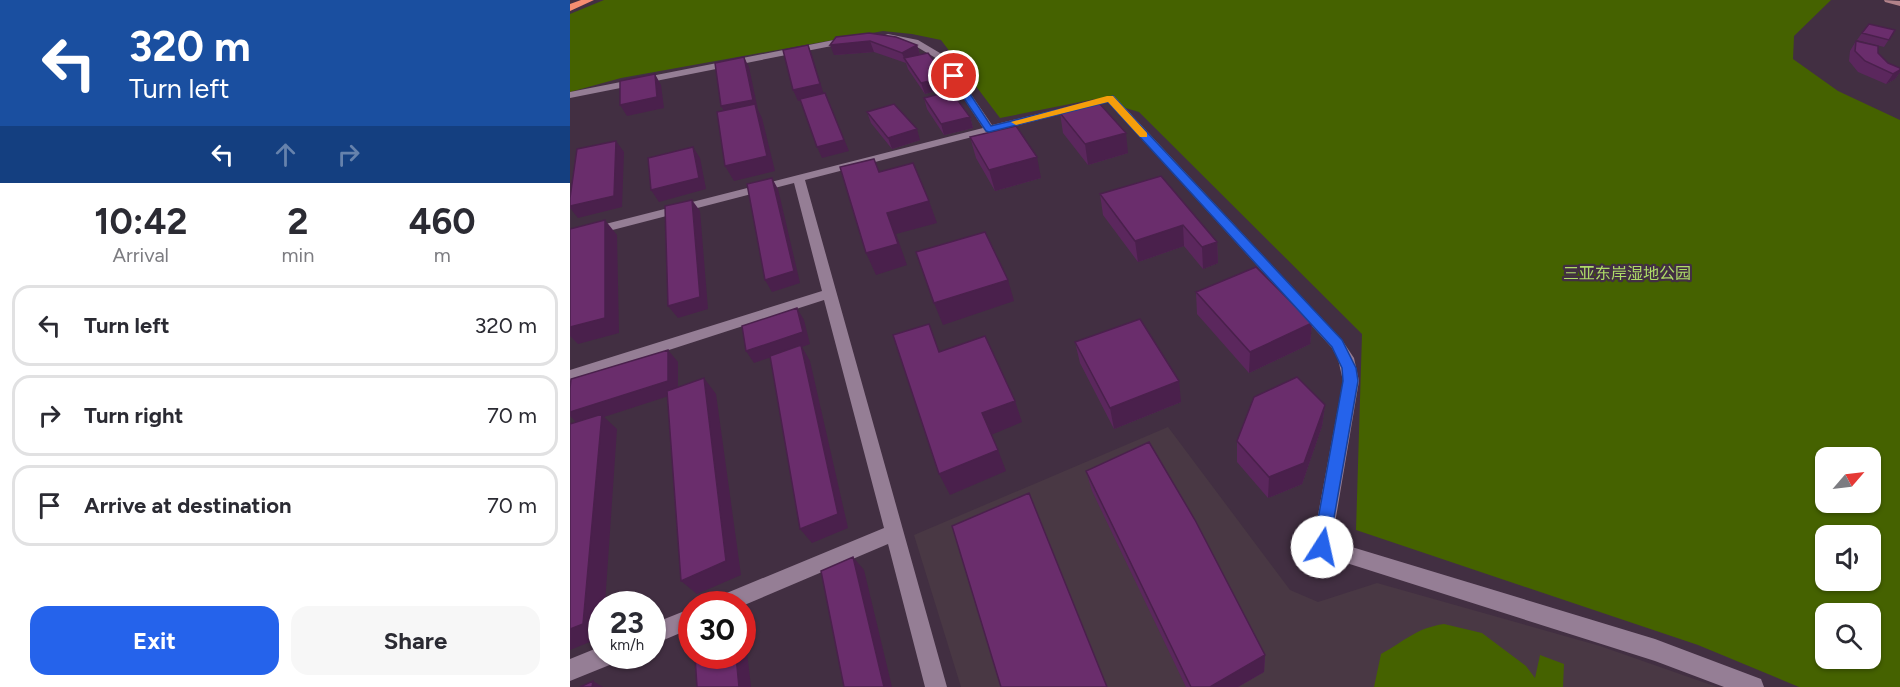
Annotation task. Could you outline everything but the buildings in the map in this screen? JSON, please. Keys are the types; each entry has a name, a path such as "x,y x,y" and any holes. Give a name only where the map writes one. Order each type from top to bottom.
{"highway":[{"path":"570,8 589,0"}],"street":[{"path":"1888,0 1900,4"},
{"path":"876,37 915,42 942,58 989,129"},
{"path":"570,95 855,39"},
{"path":"570,237 1110,98 1337,344 1349,368 1351,381 1322,547 1654,650 1753,687"},
{"path":"799,179 936,687"},
{"path":"570,376 830,293"},
{"path":"755,591 894,533"},
{"path":"570,670 588,663"}],"shaded area":[{"path":"1168,427 1290,590 1318,602 1377,583 1600,646 1717,687 961,687 914,535"}],"green space":[{"name":"三亚东岸湿地公园","path":"604,0 1831,0 1794,36 1793,59 1838,91 1900,120 1900,687 1799,687 1698,645 1356,530 1362,334 1139,112 1095,99 1000,118 941,40 883,31 621,78 570,92 570,14"},
{"path":"1444,624 1482,633 1526,666 1535,678 1540,655 1564,664 1563,687 1374,687 1381,654 1418,632"}],"slow traffic":[{"path":"1016,122 1110,98 1144,135"}],"route":[{"path":"954,76 989,129 1110,98 1337,344 1346,358 1351,381 1322,547"}]}
